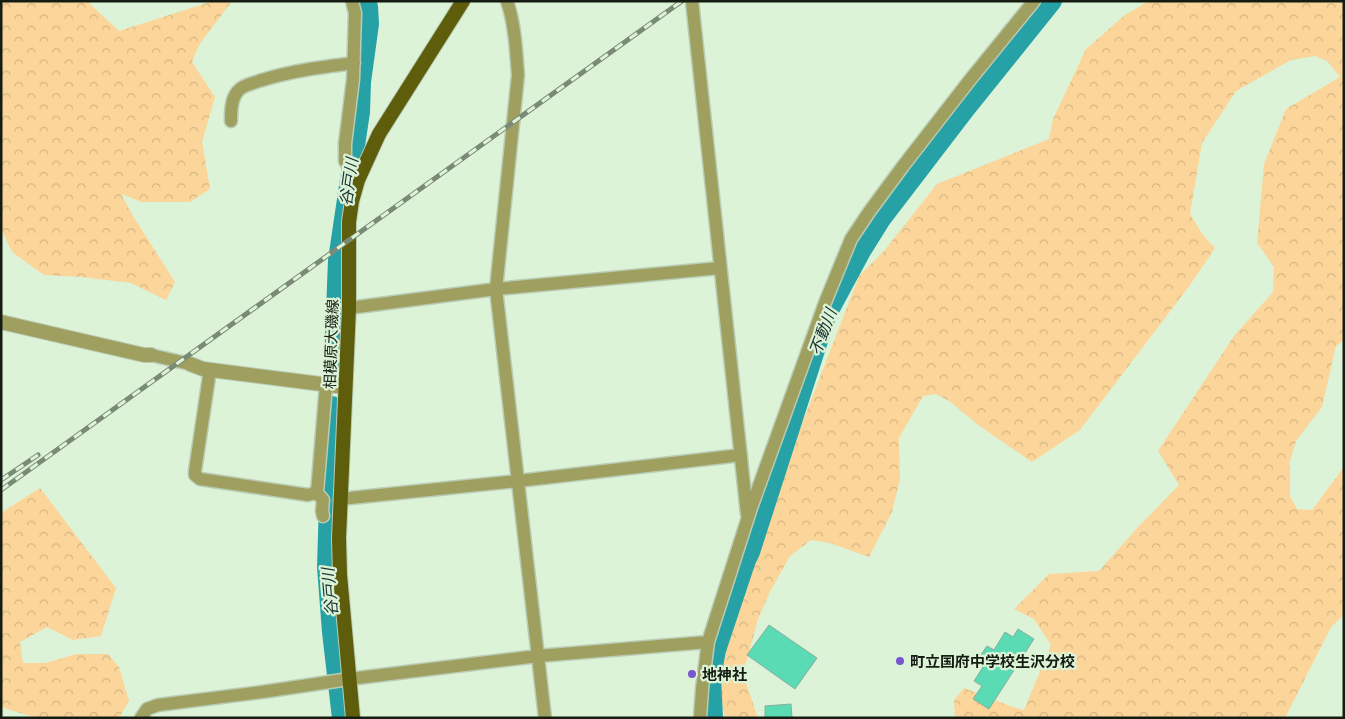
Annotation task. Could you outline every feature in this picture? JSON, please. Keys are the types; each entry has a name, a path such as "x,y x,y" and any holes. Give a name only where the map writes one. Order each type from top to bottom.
{"main road":[{"name":"相模原大磯線","path":"354,718 342,680 339,538 349,308 349,222 352,201 356,177 380,134 463,1"}],"street":[{"path":"352,1 355,13 354,63 344,144 346,161 356,177"},
{"path":"507,1 516,46 518,76 496,289 544,718"},
{"path":"692,1 748,518"},
{"path":"700,718 708,642 751,508 826,300 851,239 903,166 1034,1"},
{"path":"231,121 234,97 238,90 244,86 271,77 299,71 354,63"},
{"path":"349,308 496,289 720,268"},
{"path":"1,322 190,364 204,369 345,387"},
{"path":"210,370 195,471 197,476 200,479 308,494 317,491"},
{"path":"323,516 323,500 317,491 326,384"},
{"path":"340,499 518,481 741,455"},
{"path":"141,718 147,709 158,705 342,680 538,656 708,642"}],"green space":[{"path":"1,1 87,1 119,31 213,1 232,1 199,45 192,62 215,97 202,142 210,189 190,202 142,202 121,194 175,282 166,300 131,283 44,275 12,252 1,228"},
{"path":"1149,1 1344,1 1344,340 1336,346 1322,407 1296,441 1290,461 1290,496 1297,509 1312,510 1344,467 1344,615 1331,627 1285,718 955,718 954,700 964,688 1024,710 1051,645 1034,619 1014,609 1049,574 1099,571 1179,485 1158,451 1234,336 1273,292 1274,267 1257,243 1264,164 1286,109 1340,77 1327,61 1315,56 1291,60 1236,91 1202,143 1190,214 1203,235 1215,248 1190,285 1080,430 1032,462 981,427 949,401 936,394 923,396 899,438 900,479 892,512 869,557 830,543 811,540 790,556 770,592 758,619 743,674 758,718 725,718 719,692 729,628 781,478 859,276 884,251 937,184 1049,139 1053,119 1086,49 1125,15"},
{"path":"40,488 116,588 101,636 73,640 47,627 20,642 23,663 45,663 77,654 108,654 119,667 129,701 119,718 33,718 1,707 1,513"}],"building":[{"path":"769,625 817,658 795,689 747,655"},
{"path":"1018,629 1034,639 989,709 973,699 982,686 974,681 983,667 976,662 987,646 994,650 1005,632 1013,637"},
{"path":"791,704 792,718 765,718 765,706"}],"waterway":[{"name":"谷戸川","path":"334,363 338,260 360,112 361,82 369,24 366,1"},
{"name":"不動川","path":"713,718 711,677 716,650 750,552 826,316 861,251 881,219 966,108 1052,1"},
{"name":"谷戸川","path":"332,406 327,567 342,718"}],"railway":[{"path":"1,490 682,1"},
{"path":"1,480 38,455"}],"place":[{"name":"町立国府中学校生沢分校","path":"900,661"},
{"name":"地神社","path":"692,674"}]}
